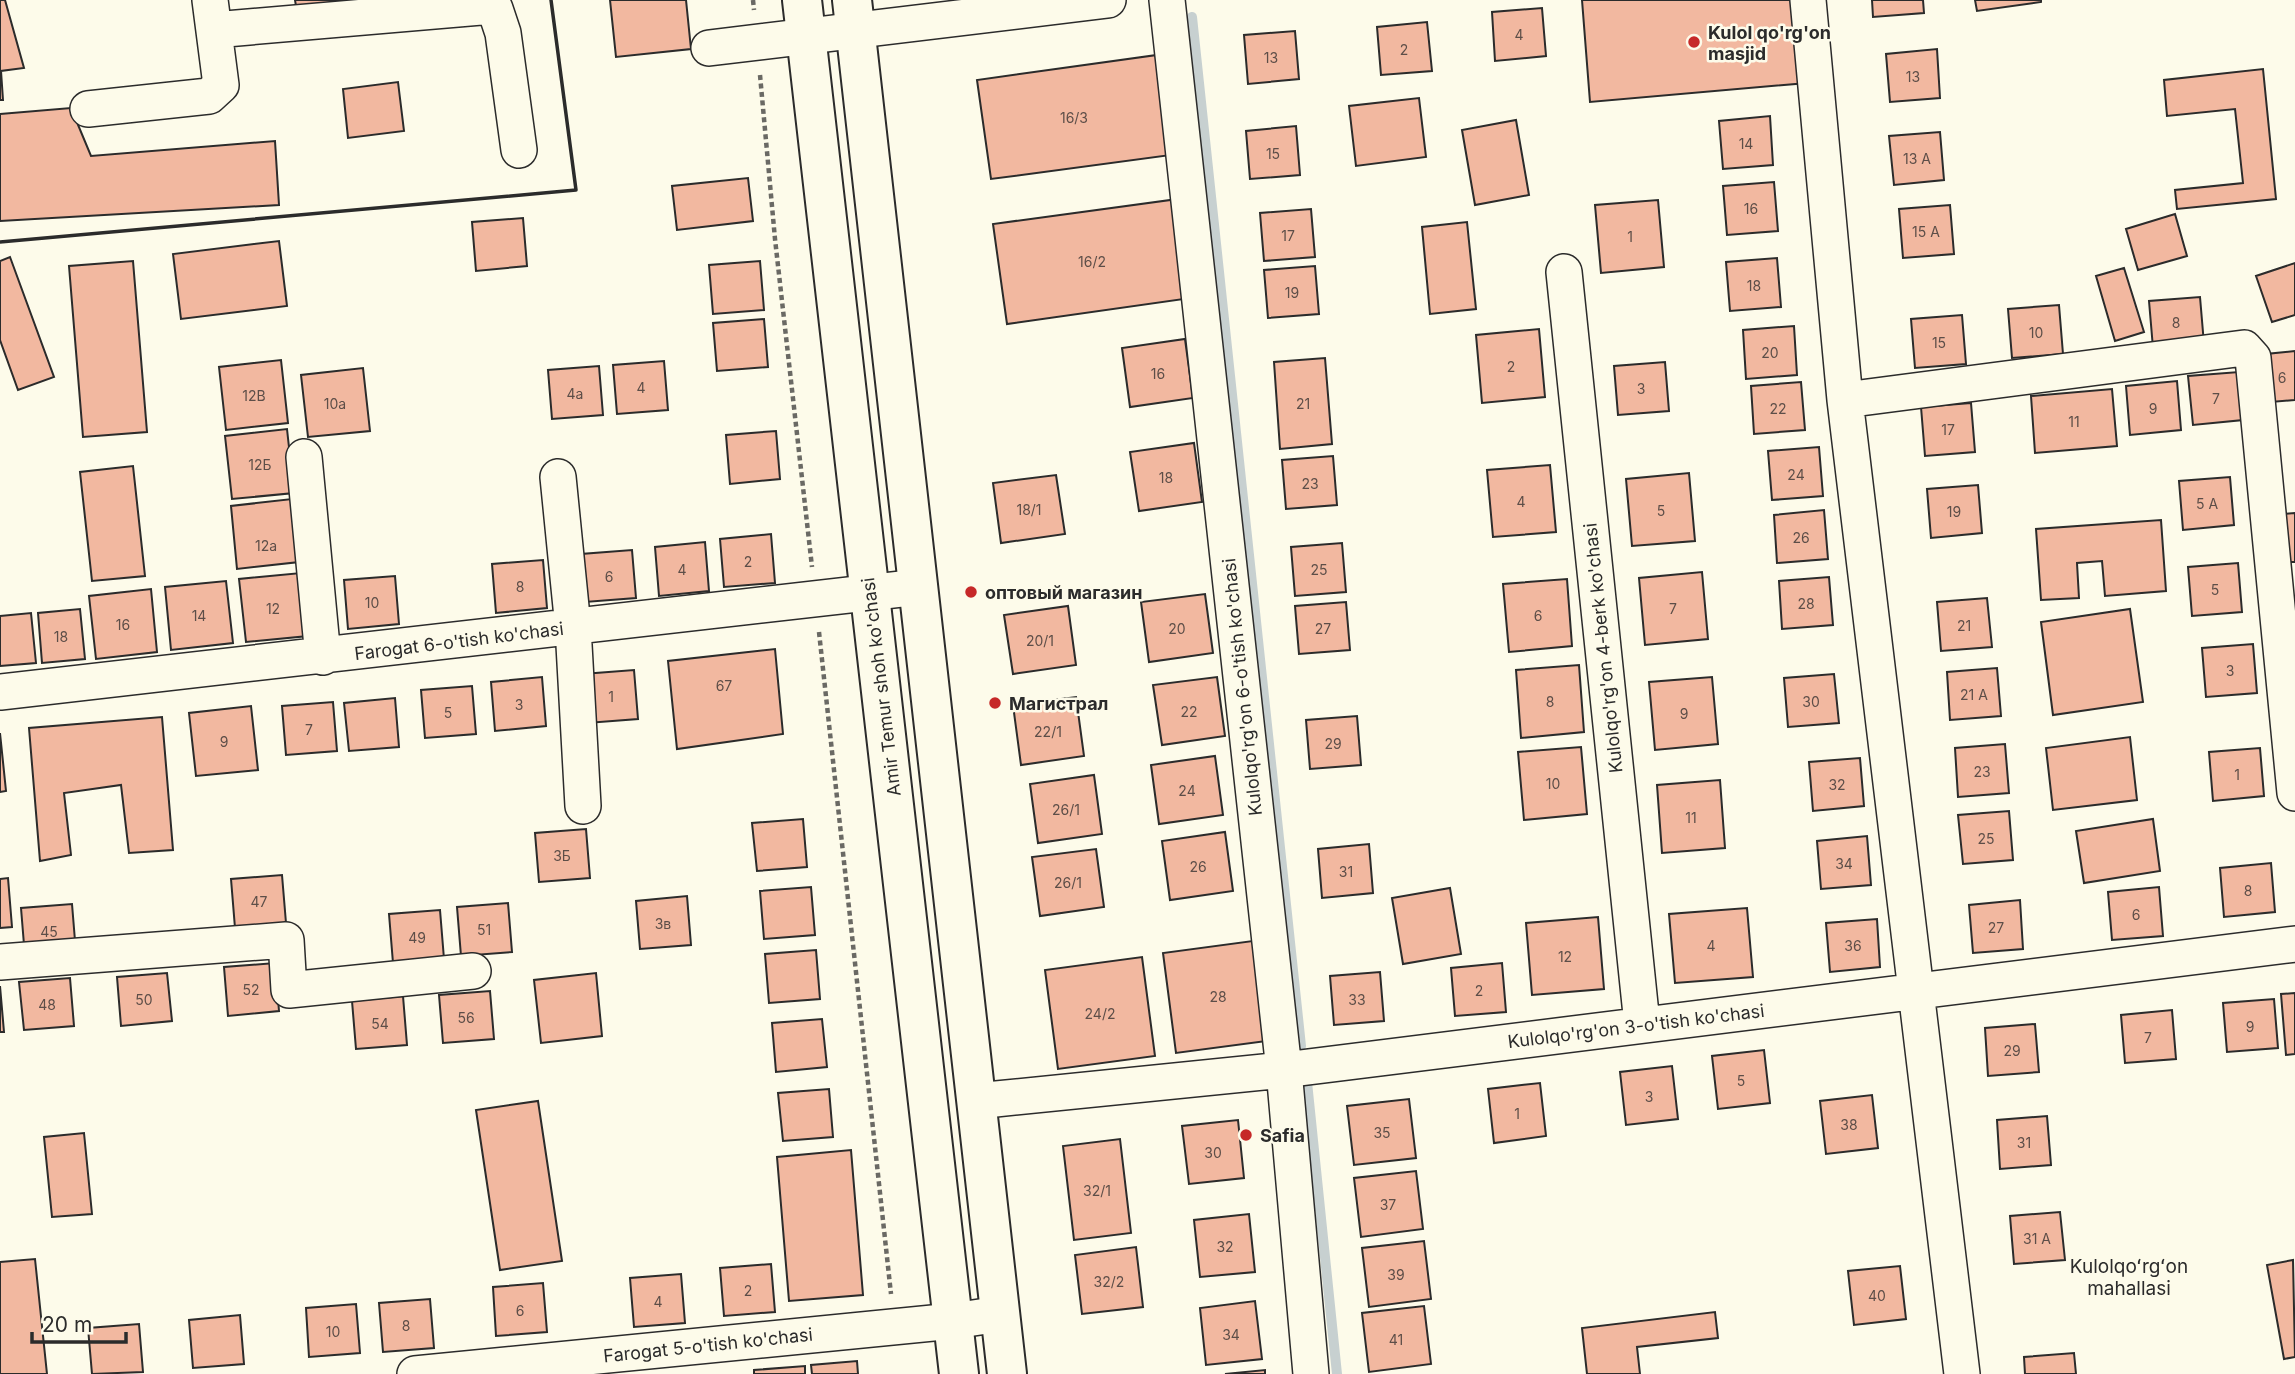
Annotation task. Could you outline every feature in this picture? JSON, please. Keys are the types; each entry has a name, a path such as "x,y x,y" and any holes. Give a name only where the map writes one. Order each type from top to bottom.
{"main road":[{"path":"854,15 1007,1374"},
{"name":"Amir Temur shoh ko'chasi","path":"804,18 959,1374"}],"street":[{"path":"709,48 757,42 804,18 1108,0"},
{"name":"Kulolqo'rg'on 6-o'tish ko'chasi","path":"1167,0 1284,1070 1311,1374"},
{"path":"1808,0 1845,400 1962,1374"},
{"path":"88,108 209,96 221,85 212,15 415,6 481,7 495,9 503,33 519,150"},
{"name":"Kulolqo'rg'on 4-berk ko'chasi","path":"1564,272 1642,1024"},
{"path":"1845,400 2244,348 2250,352 2255,372 2295,793"},
{"path":"304,457 323,657"},
{"path":"558,477 573,627 583,806"},
{"name":"Farogat 6-o'tish ko'chasi","path":"0,692 919,587"},
{"path":"0,962 286,940 289,990 473,971"},
{"name":"Kulolqo'rg'on 3-o'tish ko'chasi","path":"976,1101 1284,1070 2295,944"},
{"name":"Farogat 5-o'tish ko'chasi","path":"415,1374 895,1327 1000,1314"}],"path":[{"path":"752,0 775,239 895,1327"}],"building":[{"path":"0,0 5,0 24,68 1,71 3,100 0,100"},
{"path":"295,0 380,0 297,12"},
{"path":"610,0 686,0 691,49 616,57"},
{"name":"Kulol qo'rg'on masjid","path":"1582,0 1800,0 1807,83 1590,102"},
{"path":"1872,0 1923,0 1924,13 1873,17"},
{"path":"1975,0 2041,0 2041,2 1977,11"},
{"path":"1542,8 1546,56 1495,61 1492,12"},
{"path":"1427,22 1432,71 1381,75 1377,27"},
{"path":"1295,31 1299,79 1248,84 1244,35"},
{"path":"1937,49 1940,98 1890,102 1886,54"},
{"path":"1157,55 1171,155 991,179 977,80"},
{"path":"2263,69 2276,199 2177,209 2175,190 2243,183 2235,109 2167,116 2164,80"},
{"path":"398,82 404,131 348,138 343,89"},
{"path":"1419,98 1426,157 1356,166 1349,106"},
{"path":"71,108 91,156 275,141 279,205 0,221 0,114"},
{"path":"1770,116 1773,165 1723,169 1719,121"},
{"path":"1516,120 1529,195 1475,205 1462,130"},
{"path":"1296,126 1300,175 1250,179 1246,131"},
{"path":"1940,132 1944,180 1894,185 1889,136"},
{"path":"748,178 753,221 677,230 672,186"},
{"path":"1774,182 1778,231 1727,235 1723,186"},
{"path":"1178,199 1191,298 1007,324 993,224"},
{"path":"1658,200 1664,267 1601,273 1595,205"},
{"path":"1950,205 1954,254 1903,258 1899,209"},
{"path":"1311,209 1315,257 1264,261 1260,213"},
{"path":"2175,214 2187,256 2138,270 2126,229"},
{"path":"523,218 527,266 476,271 472,222"},
{"path":"1467,222 1476,309 1430,314 1422,227"},
{"path":"279,241 287,306 181,319 173,254"},
{"path":"10,257 54,377 18,390 0,340 0,261"},
{"path":"1777,258 1781,307 1730,311 1726,262"},
{"path":"133,261 147,432 83,437 69,266"},
{"path":"760,261 764,310 713,314 709,265"},
{"path":"2295,263 2295,315 2272,322 2256,276"},
{"path":"1315,266 1319,314 1268,318 1264,270"},
{"path":"2124,268 2144,332 2115,341 2096,276"},
{"path":"2200,297 2204,344 2153,348 2149,301"},
{"path":"2059,305 2063,354 2012,358 2008,309"},
{"path":"1962,315 1966,364 1915,368 1911,319"},
{"path":"764,319 768,367 717,371 713,323"},
{"path":"1794,326 1797,375 1746,379 1743,330"},
{"path":"1539,329 1545,397 1482,403 1476,335"},
{"path":"1185,339 1193,398 1130,407 1122,348"},
{"path":"2295,351 2295,400 2271,402 2266,354"},
{"path":"1325,358 1332,444 1280,449 1274,362"},
{"path":"281,360 288,423 226,430 219,367"},
{"path":"664,361 668,410 617,414 613,365"},
{"path":"1665,362 1669,411 1618,415 1614,366"},
{"path":"599,366 603,415 552,419 548,370"},
{"path":"363,368 370,431 308,437 301,375"},
{"path":"2239,372 2243,420 2193,425 2188,376"},
{"path":"2177,381 2181,430 2130,435 2126,386"},
{"path":"1801,382 1805,430 1754,434 1751,386"},
{"path":"2112,389 2117,446 2035,453 2031,396"},
{"path":"1971,403 1975,452 1925,456 1921,407"},
{"path":"287,429 294,493 232,499 225,436"},
{"path":"776,431 780,479 730,484 726,435"},
{"path":"1194,443 1202,502 1139,511 1130,452"},
{"path":"1819,447 1823,496 1772,500 1768,451"},
{"path":"1333,456 1337,505 1286,509 1282,460"},
{"path":"1550,465 1556,532 1493,537 1487,470"},
{"path":"133,466 145,576 92,581 80,472"},
{"path":"1689,473 1695,541 1632,546 1626,479"},
{"path":"1056,475 1065,534 1001,543 993,483"},
{"path":"2230,477 2234,525 2183,530 2179,481"},
{"path":"1978,485 1982,533 1931,538 1927,489"},
{"path":"292,499 299,562 237,569 231,506"},
{"path":"1824,510 1828,559 1777,563 1774,515"},
{"path":"2295,513 2295,562 2286,562 2282,514"},
{"path":"2161,520 2166,591 2105,596 2102,561 2077,563 2079,598 2041,600 2036,529"},
{"path":"771,534 775,583 724,587 720,539"},
{"path":"705,542 709,591 659,596 655,547"},
{"path":"1342,543 1346,592 1295,596 1291,547"},
{"path":"632,550 636,598 585,602 581,554"},
{"path":"543,560 547,608 496,613 492,564"},
{"path":"2238,563 2242,612 2192,616 2188,567"},
{"path":"1702,572 1708,639 1645,645 1639,578"},
{"path":"301,573 308,636 246,642 239,579"},
{"path":"395,576 399,624 348,629 344,580"},
{"path":"1829,577 1833,625 1782,629 1779,581"},
{"path":"1567,579 1572,646 1509,652 1503,584"},
{"path":"226,581 233,643 171,650 165,587"},
{"path":"151,589 157,652 96,659 89,596"},
{"path":"1205,594 1213,653 1149,662 1141,602"},
{"path":"1987,598 1992,647 1941,651 1937,602"},
{"path":"1346,602 1350,650 1299,654 1295,606"},
{"path":"1068,606 1076,665 1013,674 1004,615"},
{"path":"80,609 85,659 42,663 38,613"},
{"path":"2130,609 2143,702 2053,715 2041,622"},
{"path":"31,613 36,663 0,666 0,616"},
{"path":"2253,644 2257,693 2206,697 2202,648"},
{"path":"775,649 783,734 677,749 668,661"},
{"path":"1579,665 1584,732 1521,738 1516,670"},
{"path":"1997,668 2001,716 1950,720 1947,672"},
{"path":"634,670 638,719 587,723 583,674"},
{"path":"1834,674 1839,723 1788,727 1784,678"},
{"path":"542,677 546,726 495,731 491,682"},
{"path":"1217,677 1225,736 1162,745 1153,685"},
{"path":"1712,677 1718,744 1655,750 1649,682"},
{"path":"472,686 476,734 425,738 421,690"},
{"path":"1076,697 1084,756 1021,765 1013,705"},
{"path":"395,698 399,747 349,751 344,703"},
{"path":"333,702 337,751 286,755 282,706"},
{"path":"251,706 258,770 196,776 189,713"},
{"path":"1357,716 1361,765 1310,769 1306,720"},
{"path":"162,717 173,850 129,853 121,785 64,793 71,855 40,861 29,728"},
{"path":"0,733 6,791 0,792"},
{"path":"2130,737 2137,800 2053,810 2046,748"},
{"path":"2005,744 2009,793 1958,797 1955,748"},
{"path":"1581,747 1587,814 1524,820 1518,752"},
{"path":"2260,748 2264,796 2213,801 2209,752"},
{"path":"1215,756 1223,815 1159,824 1151,765"},
{"path":"1860,758 1864,806 1813,811 1809,762"},
{"path":"1094,775 1102,834 1038,843 1030,784"},
{"path":"1720,780 1725,848 1662,853 1657,785"},
{"path":"2009,811 2013,860 1963,864 1958,815"},
{"path":"803,819 807,867 757,871 752,823"},
{"path":"2153,819 2160,871 2084,883 2076,831"},
{"path":"586,829 590,878 539,882 535,833"},
{"path":"1225,832 1233,891 1170,900 1162,841"},
{"path":"1867,836 1871,885 1821,889 1817,841"},
{"path":"1369,844 1373,893 1322,898 1318,849"},
{"path":"1096,849 1104,907 1040,916 1032,857"},
{"path":"2271,863 2275,912 2224,917 2220,868"},
{"path":"282,875 286,923 235,928 231,879"},
{"path":"8,878 12,927 0,928 0,879"},
{"path":"811,887 815,935 764,939 760,891"},
{"path":"2159,887 2163,936 2112,940 2108,892"},
{"path":"1450,888 1461,954 1403,964 1392,898"},
{"path":"687,896 691,945 640,949 636,901"},
{"path":"2020,900 2023,949 1973,953 1969,905"},
{"path":"508,903 512,952 461,956 457,907"},
{"path":"72,904 76,953 25,957 21,908"},
{"path":"1747,908 1753,977 1675,983 1669,914"},
{"path":"440,910 444,959 393,963 389,914"},
{"path":"1598,917 1604,989 1532,995 1526,923"},
{"path":"1877,919 1880,967 1830,972 1826,923"},
{"path":"1260,940 1273,1040 1176,1053 1163,953"},
{"path":"816,950 820,999 769,1003 765,954"},
{"path":"1142,957 1155,1056 1058,1069 1045,970"},
{"path":"275,963 279,1011 228,1016 224,967"},
{"path":"1502,963 1506,1012 1455,1016 1451,968"},
{"path":"1380,972 1384,1021 1334,1025 1330,976"},
{"path":"167,973 172,1021 121,1026 117,977"},
{"path":"596,973 602,1036 541,1043 534,980"},
{"path":"70,978 74,1026 24,1030 19,982"},
{"path":"0,986 4,1032 0,1032"},
{"path":"490,991 494,1039 443,1043 439,995"},
{"path":"2295,993 2295,1054 2286,1055 2281,994"},
{"path":"403,996 407,1045 356,1049 352,1001"},
{"path":"2274,999 2278,1048 2227,1052 2223,1003"},
{"path":"2172,1010 2176,1059 2125,1063 2121,1015"},
{"path":"822,1019 827,1067 776,1072 772,1023"},
{"path":"2035,1024 2039,1072 1988,1076 1985,1028"},
{"path":"1764,1050 1770,1103 1718,1109 1712,1056"},
{"path":"1672,1066 1678,1119 1626,1125 1620,1072"},
{"path":"1540,1083 1546,1136 1494,1143 1488,1089"},
{"path":"829,1089 833,1137 783,1141 778,1093"},
{"path":"1872,1095 1878,1148 1826,1154 1820,1101"},
{"path":"1409,1099 1416,1158 1354,1165 1347,1106"},
{"path":"538,1101 562,1261 500,1270 476,1110"},
{"path":"2047,1116 2051,1165 2000,1169 1997,1120"},
{"path":"1238,1120 1244,1178 1189,1184 1182,1126"},
{"path":"84,1133 92,1214 52,1217 44,1137"},
{"path":"1120,1139 1131,1233 1074,1240 1063,1146"},
{"path":"851,1150 863,1295 789,1301 777,1157"},
{"path":"1416,1171 1423,1229 1361,1237 1354,1178"},
{"path":"2060,1212 2065,1260 2014,1264 2010,1216"},
{"path":"1249,1214 1255,1272 1200,1277 1194,1220"},
{"path":"1424,1241 1431,1299 1369,1307 1362,1248"},
{"path":"1136,1247 1143,1307 1082,1314 1075,1255"},
{"path":"35,1259 47,1374 0,1374 0,1262"},
{"path":"2293,1260 2295,1357 2284,1359 2267,1265"},
{"path":"771,1264 775,1312 724,1316 720,1268"},
{"path":"1900,1266 1906,1319 1854,1325 1848,1271"},
{"path":"681,1274 685,1323 634,1327 630,1278"},
{"path":"543,1283 547,1332 496,1336 493,1287"},
{"path":"430,1299 434,1348 383,1352 379,1303"},
{"path":"1255,1301 1262,1359 1206,1365 1200,1308"},
{"path":"356,1304 360,1353 309,1357 306,1308"},
{"path":"1424,1306 1431,1364 1369,1372 1362,1313"},
{"path":"1715,1312 1718,1338 1637,1347 1640,1374 1587,1374 1582,1328"},
{"path":"240,1315 244,1364 193,1368 189,1320"},
{"path":"139,1324 143,1372 92,1374 88,1328"},
{"path":"2074,1353 2076,1374 2025,1374 2024,1357"},
{"path":"857,1361 858,1374 812,1374 811,1365"},
{"path":"805,1366 805,1374 754,1374 754,1370"},
{"path":"1265,1370 1265,1374 1225,1374"}],"waterway":[{"path":"1192,17 1301,1046"},
{"path":"1307,1082 1337,1374"}],"wall":[{"path":"0,242 576,190 551,0"}],"place":[{"name":"Kulol qo'rg'on masjid","path":"1694,42"},
{"name":"оптовый магазин","path":"971,592"},
{"name":"Магистрал","path":"995,703"},
{"name":"Safia","path":"1246,1135"}],"district":[{"name":"Kulolqoʻrgʻon mahallasi","path":"2129,1277"}]}
